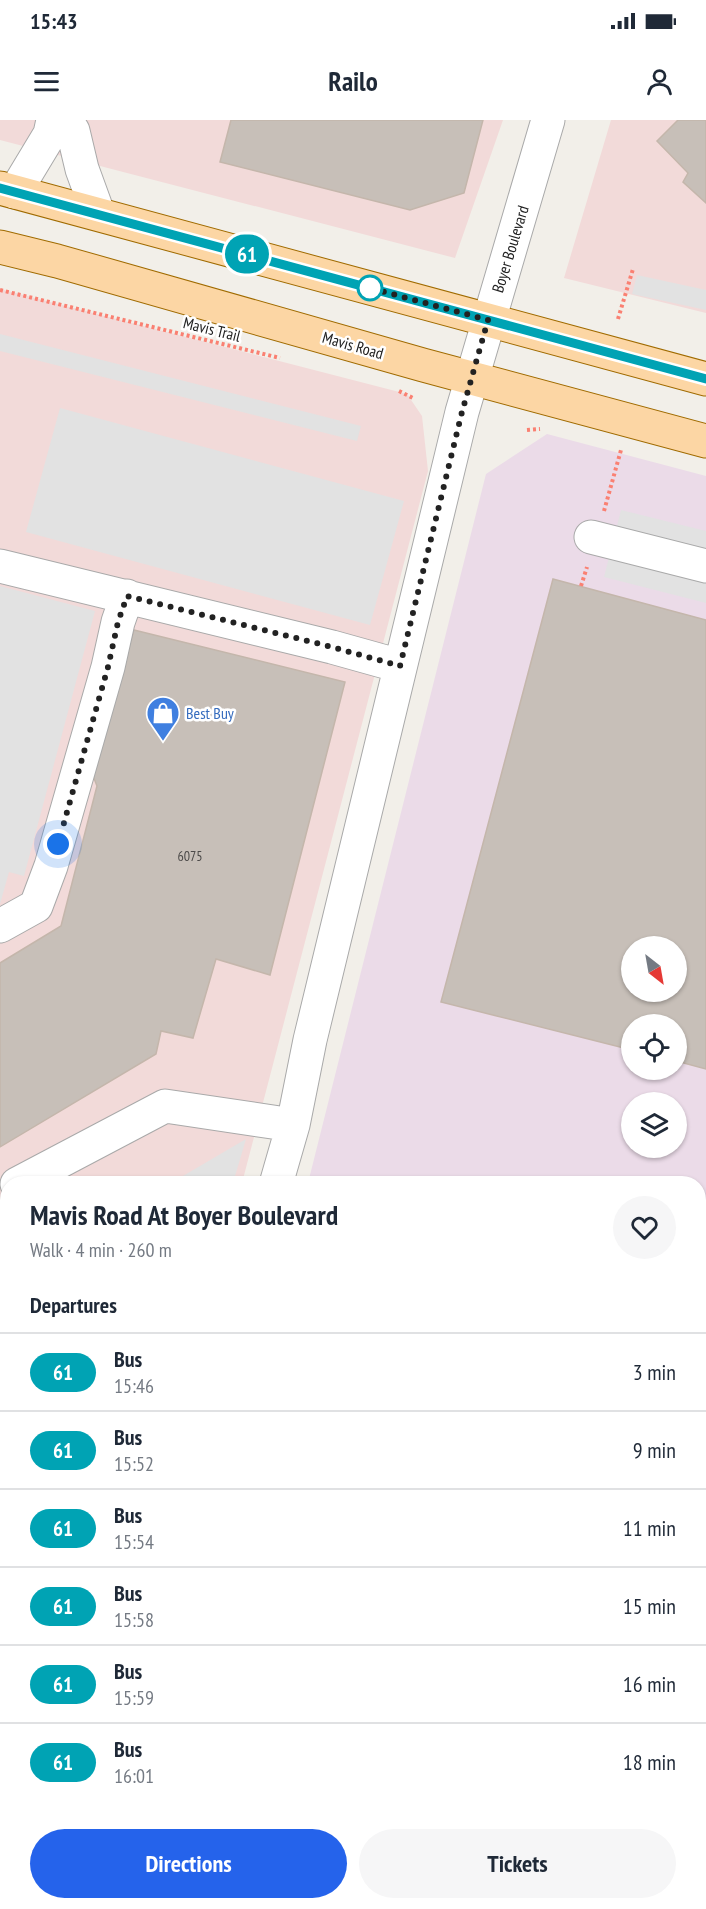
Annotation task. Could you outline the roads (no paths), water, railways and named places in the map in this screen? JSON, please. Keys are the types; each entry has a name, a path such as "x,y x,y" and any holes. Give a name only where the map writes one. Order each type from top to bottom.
{"main road":[{"path":"7,190 706,379"},
{"name":"Mavis Road","path":"0,247 706,441"}],"street":[{"path":"7,190 50,134 53,120"},
{"path":"66,120 73,131 82,169 98,213"},
{"name":"Boyer Boulevard","path":"278,1176 293,1125 310,1040 471,377 548,120"},
{"path":"591,537 706,566"},
{"path":"0,566 332,647 400,666"},
{"path":"0,926 36,906 40,896 51,867 127,596"},
{"path":"32,1176 165,1106 293,1125"}],"place":[{"name":"Best Buy","path":"163,742"}]}
